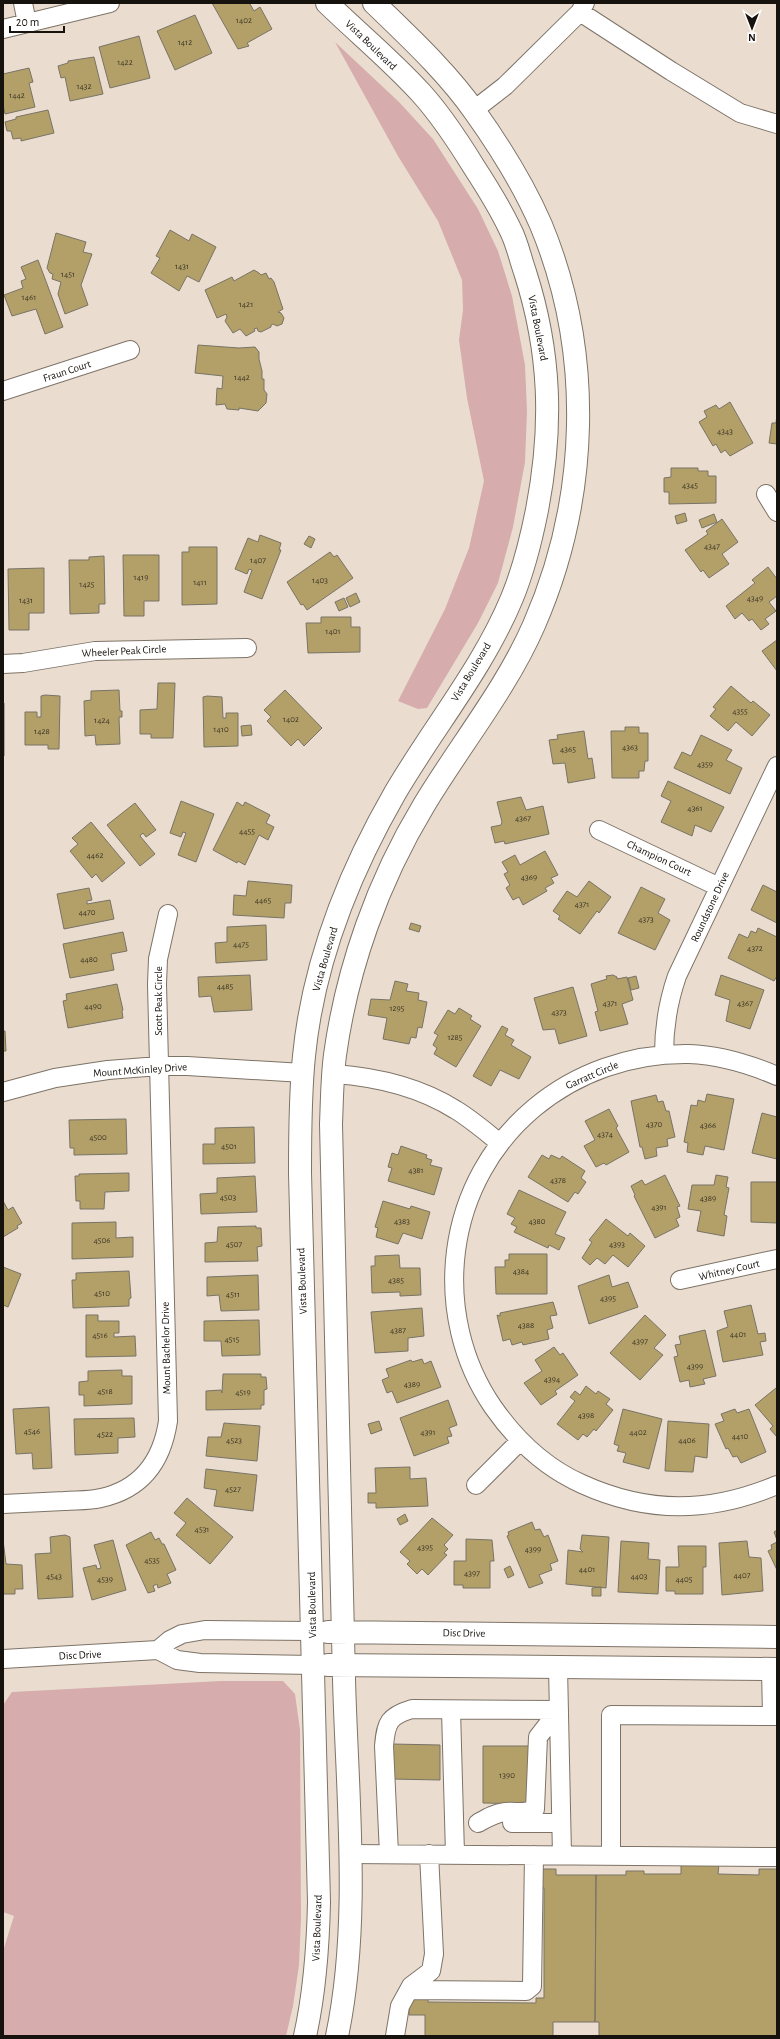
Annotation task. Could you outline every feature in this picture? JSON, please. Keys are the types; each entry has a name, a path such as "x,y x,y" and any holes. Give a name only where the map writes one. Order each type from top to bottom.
{"main road":[{"name":"Vista Boulevard","path":"305,2036 313,1999 318,1946 313,1665 300,1173 300,1115 303,1073 314,995 328,942 346,894 371,839 395,793 470,676 498,628 513,596 530,546 543,477 548,428 547,383 543,343 531,291 512,232 457,140 422,94 327,3"},
{"path":"337,2036 344,2003 350,1947 331,1124 334,1074 340,1023 351,975 365,932 390,870 423,805 511,670 534,625 554,572 569,521 576,460 578,413 577,361 569,317 554,264 540,224 513,170 474,110 447,76 374,3"},
{"path":"334,1074 323,1073 319,1069 345,930 346,894"},
{"name":"Disc Drive","path":"312,1631 777,1637"},
{"path":"313,1665 774,1669"}],"street":[{"path":"23,3 27,23"},
{"path":"3,29 110,3"},
{"path":"474,110 505,86 583,7 671,71 740,113 777,124"},
{"name":"Fraun Court","path":"3,391 130,350"},
{"path":"766,494 777,512"},
{"name":"Wheeler Peak Circle","path":"3,664 23,663 94,651 247,648"},
{"name":"Roundstone Drive","path":"664,1054 664,1027 669,1000 677,976 777,766"},
{"name":"Champion Court","path":"599,830 719,887"},
{"name":"Scott Peak Circle","path":"159,1066 158,959 168,914"},
{"name":"Garratt Circle","path":"777,1076 753,1066 723,1058 691,1054 664,1054 632,1059 604,1067 576,1079 550,1095 529,1112 500,1142 482,1170 468,1201 458,1234 454,1267 454,1300 460,1334 470,1366 484,1394 503,1422 520,1441 544,1461 571,1479 600,1492 628,1501 660,1506 690,1507 721,1503 752,1495 777,1485"},
{"name":"Mount McKinley Drive","path":"3,1092 55,1078 108,1070 159,1066 187,1066 303,1073"},
{"name":"Mount Bachelor Drive","path":"3,1504 99,1499 116,1494 133,1485 148,1471 159,1456 165,1440 168,1421 159,1066"},
{"path":"334,1074 368,1077 400,1084 428,1095 456,1110 500,1142"},
{"name":"Whitney Court","path":"680,1280 777,1259"},
{"path":"476,1485 520,1441"},
{"name":"Disc Drive","path":"3,1659 158,1650 170,1640 182,1634 205,1630 312,1631"},
{"path":"158,1650 177,1660 200,1663 313,1665"},
{"path":"558,1667 562,1855"},
{"path":"611,1856 611,1715 775,1716 774,1669"},
{"path":"389,1854 384,1746 385,1729 392,1717 412,1709 559,1710"},
{"path":"451,1710 455,1854"},
{"path":"478,1823 492,1815 505,1812 529,1812 536,1809 538,1737 559,1710"},
{"path":"454,1823 561,1823"},
{"path":"349,1854 777,1857"},
{"path":"395,2036 400,2006 409,1990 431,1972 434,1954 429,1854"},
{"path":"409,1990 526,1991 532,1986 534,1855"}],"shaded area":[{"path":"335,42 399,102 433,139 478,209 498,251 512,296 525,365 527,411 525,462 513,527 498,583 478,623 427,708 418,709 398,701 445,609 469,548 484,481 467,398 459,340 463,310 462,280 438,221 398,156"},
{"path":"221,1681 283,1681 295,1694 300,1730 301,1918 299,1965 293,2006 286,2036 3,2036 3,1951 14,1916 3,1912 3,1705 12,1692"}],"building":[{"path":"212,3 253,3 250,4 254,11 260,7 272,29 247,43 249,46 238,49"},
{"path":"195,15 212,53 175,70 157,31"},
{"path":"139,36 150,78 110,88 99,47"},
{"path":"94,57 103,94 70,101 65,77 61,78 58,66 68,63 68,61"},
{"path":"29,68 33,82 29,83 35,107 5,114 3,105 3,74"},
{"path":"48,110 54,133 21,141 21,138 13,139 11,131 7,131 5,122 16,119 16,117"},
{"path":"170,230 189,241 192,234 216,247 199,282 187,276 179,291 151,273 160,258 156,256"},
{"path":"56,233 86,242 83,252 92,254 81,285 88,305 65,314 58,294 61,282 52,279 53,274 50,273 47,268"},
{"path":"38,260 63,327 45,334 36,309 12,316 4,295 23,288 21,281 26,279 21,267"},
{"path":"254,270 261,275 266,273 269,279 271,278 274,282 283,309 278,312 281,313 284,318 282,324 277,326 273,324 271,327 261,332 258,331 257,328 254,329 255,331 246,336 240,329 233,333 225,321 227,317 226,314 217,318 205,290 232,277 234,281"},
{"path":"198,345 239,348 255,347 259,352 262,379 264,379 264,390 267,394 266,403 258,411 239,408 239,410 227,409 225,404 216,405 217,388 222,389 223,376 195,373"},
{"path":"730,402 753,443 730,456 725,450 721,453 716,444 713,446 699,422 707,417 704,411 716,405 719,409"},
{"path":"777,414 777,444 769,443 772,423 776,423"},
{"path":"671,468 698,468 698,471 708,471 708,476 716,476 716,503 669,504 669,492 664,492 664,478 671,477"},
{"path":"685,513 687,521 677,524 675,516"},
{"path":"714,514 717,522 702,528 699,520"},
{"path":"722,519 738,542 722,554 729,564 709,578 703,570 701,572 685,550 708,534 706,531"},
{"path":"260,535 281,543 279,550 281,550 262,599 244,592 252,570 249,569 247,574 235,569 248,538 258,542"},
{"path":"309,536 315,539 311,548 304,544"},
{"path":"189,547 217,547 217,604 182,605 182,552 189,552"},
{"path":"330,552 334,557 337,555 353,578 307,610 303,604 301,605 287,582"},
{"path":"123,555 159,555 159,601 144,601 144,616 124,616"},
{"path":"104,556 105,604 99,604 99,613 70,614 69,560 89,560 89,557"},
{"path":"768,567 777,579 777,596 769,602 776,611 765,619 769,624 761,630 752,619 749,621 742,613 735,619 726,606 755,583 752,580"},
{"path":"44,568 44,613 29,613 29,630 9,630 8,569"},
{"path":"356,593 360,602 350,607 346,598"},
{"path":"344,598 348,607 339,611 335,602"},
{"path":"321,617 351,617 351,627 360,627 360,652 308,653 306,623 321,623"},
{"path":"777,640 777,671 762,651"},
{"path":"158,683 175,683 173,738 151,738 151,734 140,734 140,710 157,709"},
{"path":"731,686 751,703 753,701 770,715 752,736 736,722 728,731 710,716 716,709 713,707"},
{"path":"119,690 120,711 122,711 122,717 119,717 120,744 96,745 95,735 85,736 84,701 91,700 91,691"},
{"path":"285,690 322,728 304,746 298,739 291,746 267,721 271,717 264,710"},
{"path":"41,696 60,696 59,749 48,749 48,745 25,745 25,712 37,712 37,717 41,717"},
{"path":"203,697 222,697 223,718 226,718 226,713 238,713 238,746 204,747"},
{"path":"4,703 4,756 3,756"},
{"path":"251,725 252,735 242,736 241,726"},
{"path":"625,727 639,727 639,733 648,733 648,761 645,761 644,771 639,771 639,778 612,778 611,731 625,731"},
{"path":"584,731 588,759 592,758 595,778 568,783 565,763 553,764 549,740 558,739 557,735"},
{"path":"701,735 732,750 726,760 742,768 730,794 674,768 682,752 691,756"},
{"path":"668,781 724,807 711,832 695,825 692,836 661,822 671,801 661,796"},
{"path":"521,797 526,810 543,806 549,834 505,844 504,841 495,843 491,827 501,825 502,822 497,802"},
{"path":"181,801 214,814 196,862 178,855 186,833 183,832 181,837 170,833"},
{"path":"237,802 243,806 245,802 270,815 266,823 274,827 268,840 259,835 245,865 238,861 237,863 213,850"},
{"path":"135,803 156,830 146,837 143,833 140,836 155,854 140,866 107,825"},
{"path":"91,822 125,863 102,882 96,874 92,878 70,851 78,844 72,838"},
{"path":"545,851 558,875 551,878 554,883 545,888 547,891 523,905 519,897 513,900 506,888 510,885 504,874 508,872 502,862 515,855 520,865"},
{"path":"248,881 292,885 291,903 285,903 284,918 233,915 234,895 246,896"},
{"path":"589,881 611,897 599,913 597,911 580,934 558,919 560,916 553,911 567,891 577,897"},
{"path":"763,885 777,892 777,923 751,910"},
{"path":"641,887 665,899 658,913 670,920 655,950 618,933"},
{"path":"89,888 92,900 87,901 87,904 110,900 114,919 64,929 57,894"},
{"path":"411,923 421,926 419,932 409,929"},
{"path":"266,925 267,960 216,963 215,943 227,942 227,927"},
{"path":"758,928 777,937 777,976 774,981 728,958 739,934 748,938 751,931 756,933"},
{"path":"123,932 127,951 111,954 114,970 70,978 63,944"},
{"path":"250,975 252,1010 214,1012 211,996 199,997 198,977"},
{"path":"613,975 617,977 617,979 627,977 633,1000 622,1004 628,1024 600,1031 595,1012 598,1011 591,984 607,979 606,976"},
{"path":"721,975 764,990 750,1029 726,1021 730,1000 715,995"},
{"path":"636,976 639,988 631,990 628,978"},
{"path":"395,981 408,984 406,991 419,993 418,1000 427,1002 422,1028 418,1027 416,1038 411,1037 409,1044 383,1039 387,1018 368,1015 371,999 390,1000"},
{"path":"117,984 123,1010 123,1018 68,1028 63,1001 67,1000 66,994"},
{"path":"573,987 587,1036 559,1044 555,1029 543,1030 534,998"},
{"path":"459,1008 472,1016 470,1019 481,1026 456,1067 434,1054 437,1048 433,1045 438,1035 434,1033 448,1010 455,1014"},
{"path":"502,1026 508,1029 505,1035 514,1040 511,1045 531,1057 519,1079 500,1070 491,1086 473,1076"},
{"path":"3,1031 5,1031 6,1051 3,1051"},
{"path":"707,1094 734,1099 724,1150 705,1146 703,1155 687,1152 688,1143 684,1142 691,1105 697,1106 698,1100 705,1102"},
{"path":"656,1095 658,1102 663,1101 666,1111 669,1111 675,1137 667,1139 668,1146 656,1148 657,1156 645,1159 642,1147 640,1147 631,1101"},
{"path":"609,1109 618,1126 616,1128 629,1152 606,1165 604,1163 596,1167 584,1146 595,1140 585,1121"},
{"path":"762,1113 777,1117 777,1159 752,1153"},
{"path":"126,1119 127,1154 74,1155 74,1148 70,1148 69,1120"},
{"path":"254,1127 255,1163 203,1164 203,1144 215,1144 215,1128"},
{"path":"401,1146 427,1155 426,1158 432,1160 430,1165 442,1168 434,1195 388,1181 392,1168 388,1167 392,1153 398,1155"},
{"path":"542,1155 549,1159 551,1155 560,1159 562,1156 585,1171 581,1178 586,1182 578,1194 575,1192 568,1202 528,1177"},
{"path":"129,1173 129,1191 105,1192 104,1209 80,1209 80,1201 76,1201 75,1176 79,1176 79,1174"},
{"path":"665,1175 680,1206 677,1207 680,1217 676,1219 679,1226 655,1238 634,1196 635,1195 631,1186 642,1180 645,1185"},
{"path":"716,1175 728,1177 726,1187 729,1188 724,1215 727,1216 724,1236 697,1231 701,1211 688,1209 692,1185 714,1185"},
{"path":"255,1176 257,1212 201,1214 200,1194 217,1193 217,1178"},
{"path":"751,1182 777,1182 777,1223 751,1222"},
{"path":"519,1190 566,1212 555,1234 565,1238 559,1250 549,1245 548,1248 514,1232 517,1227 511,1224 515,1218 507,1214"},
{"path":"3,1201 8,1210 13,1207 22,1223 17,1226 18,1228 3,1237"},
{"path":"383,1201 410,1209 411,1206 430,1212 422,1239 403,1233 398,1244 376,1237 378,1228 375,1227"},
{"path":"606,1219 628,1236 630,1233 645,1246 628,1267 613,1255 605,1264 597,1258 590,1265 582,1258 592,1242 589,1240"},
{"path":"116,1222 116,1238 133,1237 133,1257 72,1259 72,1223"},
{"path":"256,1226 256,1228 261,1228 262,1246 257,1247 258,1261 205,1262 205,1243 217,1242 218,1227"},
{"path":"509,1254 547,1254 547,1294 496,1294 495,1267 505,1267 505,1260 509,1260"},
{"path":"399,1255 400,1268 420,1268 421,1295 400,1296 400,1292 372,1293 371,1266 375,1266 375,1256"},
{"path":"3,1267 21,1274 8,1307 3,1305"},
{"path":"129,1271 131,1298 129,1299 129,1306 73,1308 72,1280 76,1280 76,1273"},
{"path":"258,1275 259,1310 221,1311 219,1295 207,1296 207,1277"},
{"path":"609,1275 612,1287 628,1282 638,1307 589,1324 578,1286"},
{"path":"553,1302 557,1315 550,1316 553,1328 547,1330 549,1339 523,1345 522,1342 512,1345 510,1339 503,1341 497,1315 500,1316 500,1313"},
{"path":"751,1305 758,1334 765,1333 766,1341 760,1342 763,1355 723,1362 717,1331 728,1327 724,1311"},
{"path":"422,1308 424,1336 408,1338 408,1351 375,1353 371,1312"},
{"path":"86,1315 98,1315 98,1321 119,1321 119,1333 114,1333 114,1337 135,1336 136,1356 86,1357"},
{"path":"645,1315 666,1335 654,1348 663,1355 640,1380 610,1353"},
{"path":"259,1320 260,1355 222,1356 221,1341 204,1341 204,1321"},
{"path":"705,1330 716,1376 703,1379 705,1384 690,1387 689,1380 680,1382 674,1357 678,1356 675,1345 681,1344 679,1336"},
{"path":"554,1347 560,1355 563,1353 578,1375 555,1391 557,1394 541,1405 524,1383 542,1371 535,1360"},
{"path":"422,1359 424,1364 431,1361 441,1387 397,1403 392,1391 387,1393 382,1380 389,1377 386,1369 411,1360 412,1362"},
{"path":"122,1370 122,1376 132,1376 132,1404 84,1406 84,1395 79,1395 79,1382 88,1381 88,1371"},
{"path":"223,1374 261,1374 261,1377 266,1377 267,1389 264,1390 264,1405 261,1405 261,1409 206,1410 206,1391 221,1390 222,1393"},
{"path":"586,1386 596,1394 598,1391 610,1399 606,1404 613,1410 596,1431 594,1429 587,1437 583,1434 578,1440 557,1424 575,1401 570,1397 575,1391 580,1395"},
{"path":"776,1388 777,1437 770,1429 773,1426 755,1405"},
{"path":"448,1400 457,1425 449,1428 452,1436 447,1437 449,1443 414,1456 400,1418"},
{"path":"49,1407 52,1468 33,1469 32,1453 16,1454 13,1409"},
{"path":"623,1409 662,1419 649,1469 623,1462 626,1453 617,1451 619,1446 614,1444"},
{"path":"735,1409 737,1413 749,1409 766,1452 741,1463 737,1456 733,1457 728,1448 726,1449 715,1424 724,1421 721,1414"},
{"path":"134,1418 135,1437 118,1438 118,1453 75,1455 74,1419"},
{"path":"379,1421 382,1430 371,1434 368,1424"},
{"path":"668,1421 709,1424 707,1458 695,1456 693,1472 665,1471"},
{"path":"224,1423 260,1426 257,1461 206,1456 208,1437 221,1437"},
{"path":"410,1467 410,1479 426,1478 428,1506 376,1508 376,1503 368,1503 368,1493 376,1493 375,1468"},
{"path":"206,1469 257,1475 253,1511 214,1506 217,1490 204,1488"},
{"path":"187,1498 233,1537 210,1564 176,1535 186,1523 174,1513"},
{"path":"405,1514 408,1521 400,1525 397,1519"},
{"path":"432,1518 453,1535 444,1545 448,1549 444,1553 447,1555 428,1575 422,1569 417,1574 407,1564 410,1561 400,1552"},
{"path":"532,1522 535,1530 540,1529 544,1537 548,1535 558,1561 550,1564 552,1570 539,1575 543,1583 529,1588 507,1536 509,1535 508,1532"},
{"path":"777,1530 777,1540 774,1532"},
{"path":"151,1532 155,1540 159,1538 162,1544 164,1544 176,1570 167,1574 171,1583 158,1588 157,1584 153,1586 155,1591 148,1593 126,1545"},
{"path":"65,1535 70,1537 73,1597 38,1599 35,1554 51,1553 50,1537"},
{"path":"582,1535 609,1537 606,1588 566,1584 568,1550 583,1552 580,1549"},
{"path":"466,1539 492,1540 494,1561 490,1561 490,1588 463,1588 463,1585 454,1585 454,1561 466,1561"},
{"path":"3,1540 6,1564 22,1565 23,1589 15,1589 15,1594 3,1594"},
{"path":"113,1540 126,1590 92,1600 83,1568 96,1565 97,1569 101,1568 94,1545"},
{"path":"621,1541 649,1543 648,1559 660,1560 658,1594 618,1592"},
{"path":"747,1541 749,1557 761,1558 763,1591 722,1595 719,1543"},
{"path":"777,1542 777,1570 768,1551 772,1549 771,1545"},
{"path":"678,1546 706,1546 706,1567 703,1567 703,1594 675,1594 675,1591 666,1591 666,1567 679,1567"},
{"path":"510,1566 514,1575 508,1578 504,1569"},
{"path":"601,1587 601,1596 592,1596 592,1588"},
{"path":"392,1744 440,1745 440,1780 392,1779"},
{"path":"483,1746 531,1746 531,1804 483,1803"},
{"path":"681,1864 719,1864 718,1874 759,1875 759,1869 777,1869 777,2036 599,2036 599,2022 595,2022 596,1875 626,1875 626,1871 644,1871 644,1874 681,1874"},
{"path":"538,1869 556,1869 556,1875 596,1875 595,2022 553,2022 553,2036 425,2036 425,2015 409,2015 409,1996 428,1996 428,2002 536,2003 536,1998 544,1998 544,1888 538,1888"}]}
